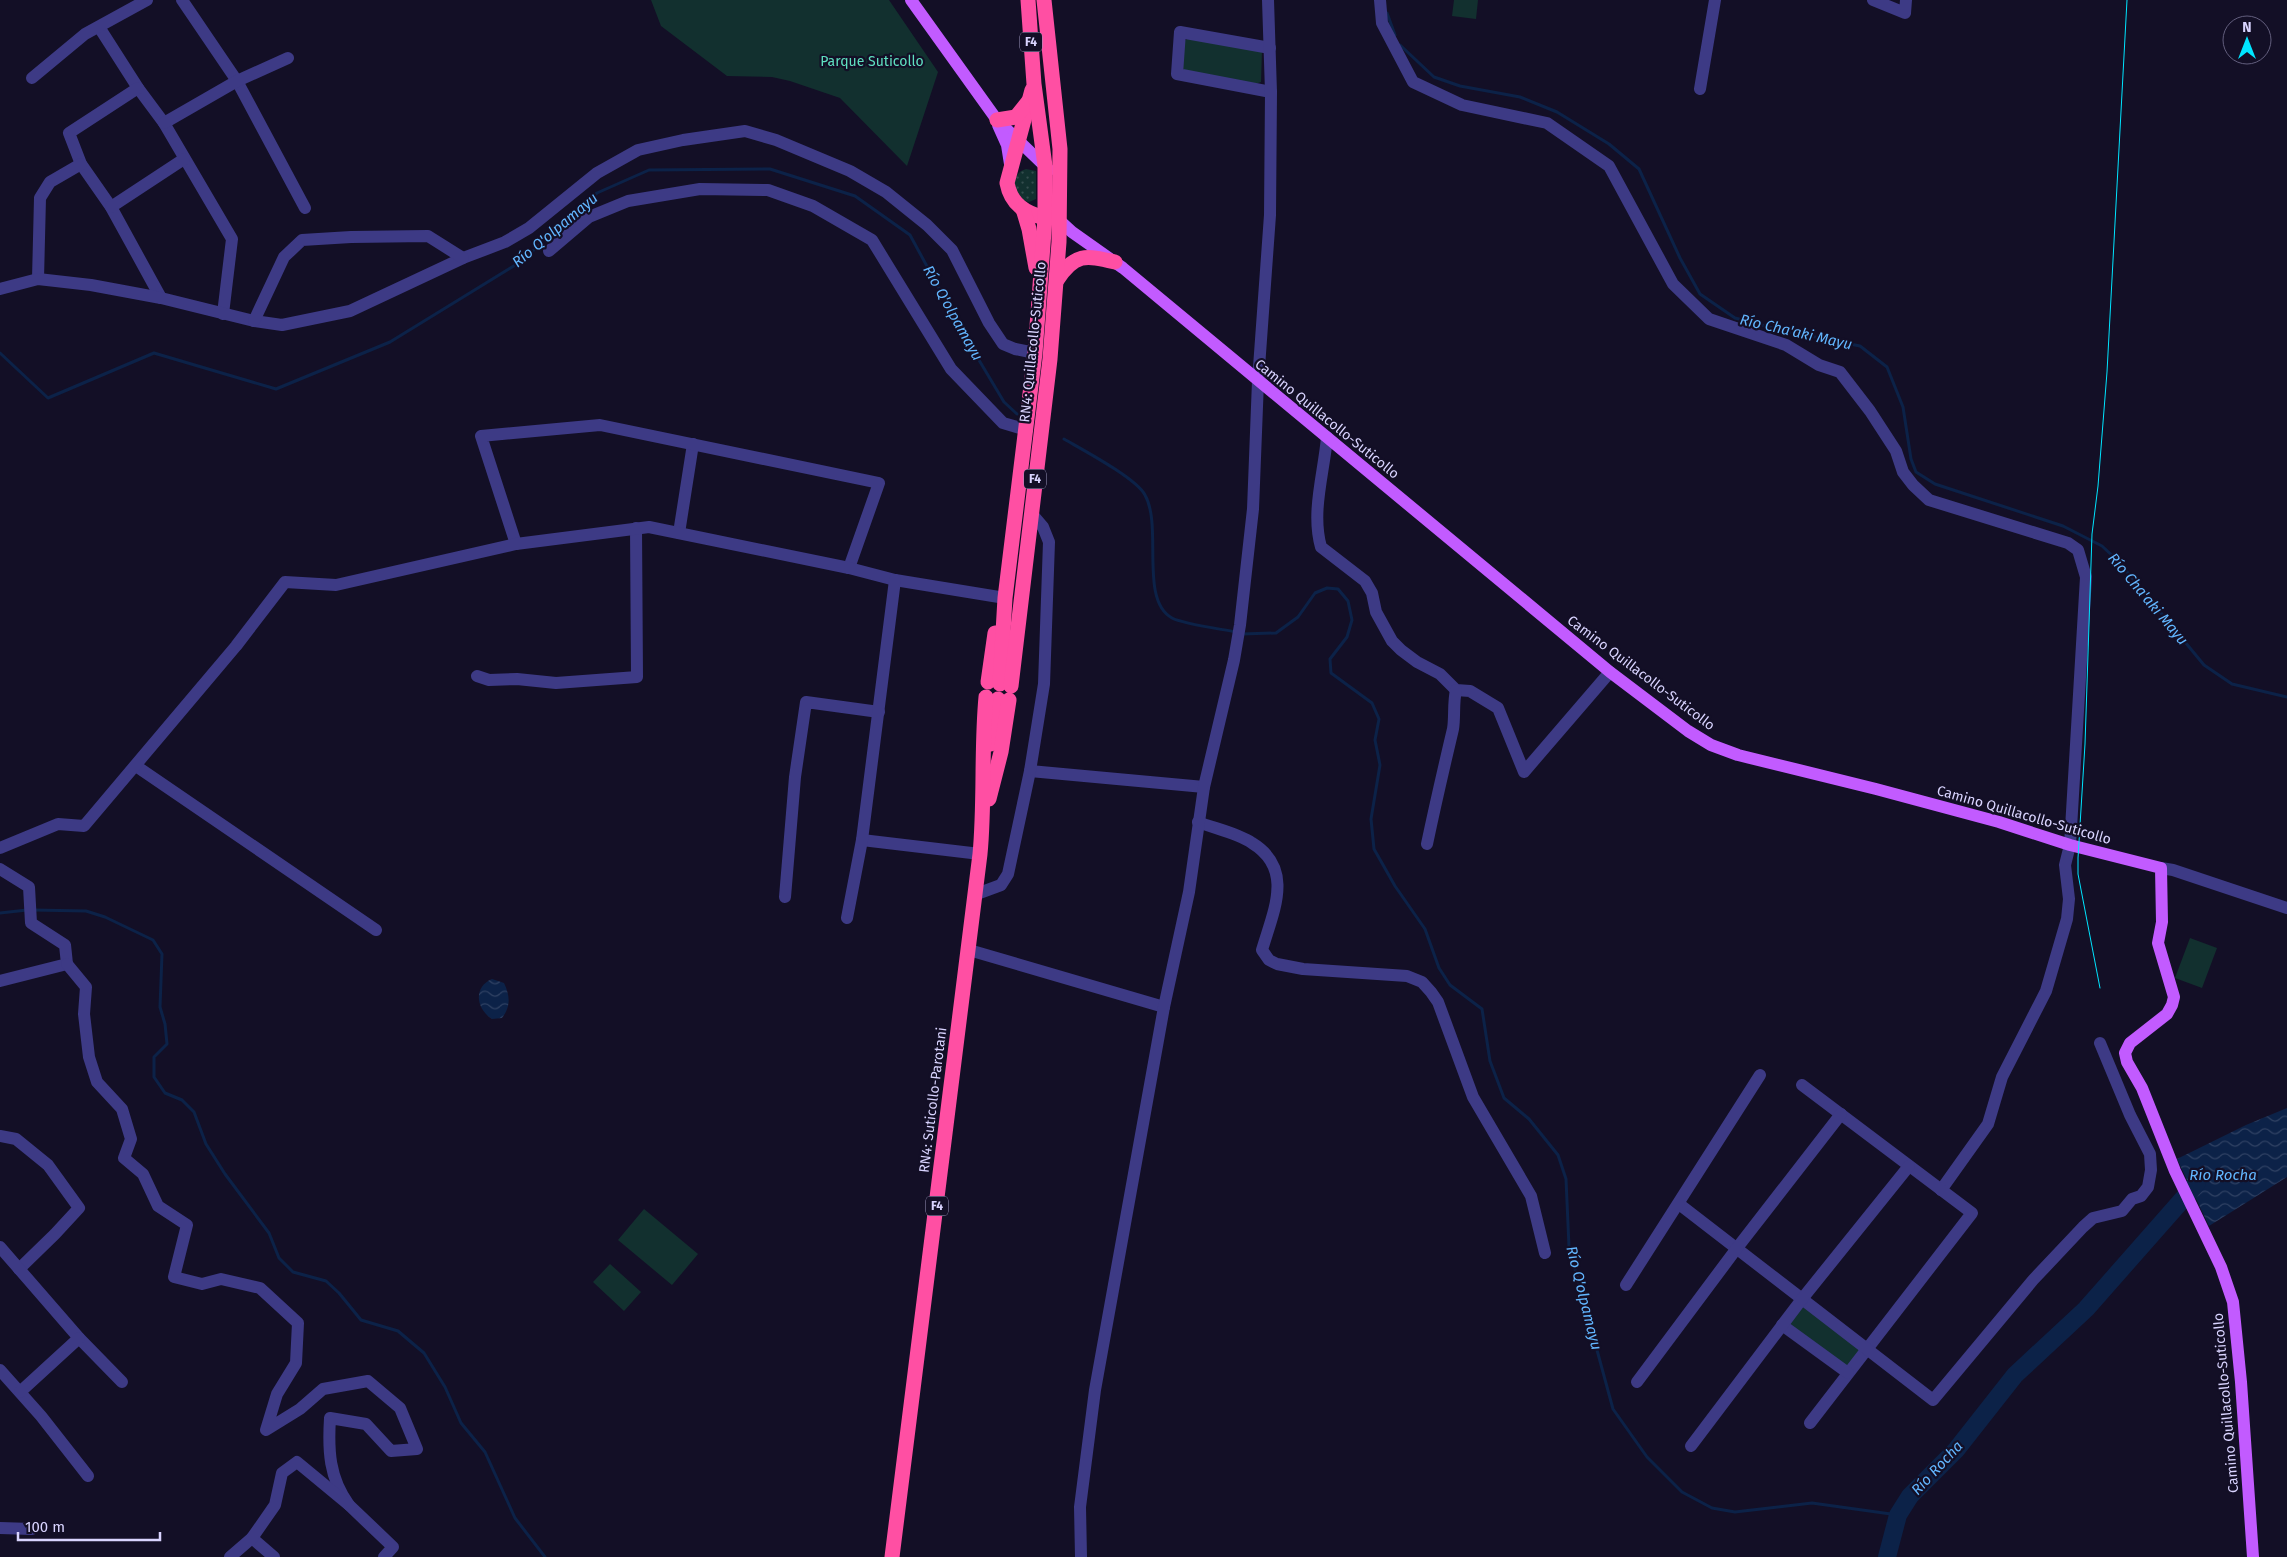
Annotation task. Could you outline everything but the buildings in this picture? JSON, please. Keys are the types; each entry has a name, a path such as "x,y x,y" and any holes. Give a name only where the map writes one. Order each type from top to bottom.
{"highway":[{"name":"RN4: Quillacollo-Suticollo","path":"999,691 1005,598 1035,353 1045,218 1045,166 1034,84 1028,0"},
{"name":"RN4: Quillacollo-Suticollo","path":"999,691 1031,513 1050,359 1057,282 1061,181 1060,149 1044,0"},
{"path":"1034,84 1019,142 1010,164 1007,183 1009,194 1023,209 1045,218"},
{"path":"997,120 1016,117 1029,101"},
{"path":"1023,209 1029,229 1040,294"},
{"path":"1057,282 1067,266 1074,260 1094,257 1115,262"},
{"name":"RN4: Suticollo-Parotani","path":"892,1557 969,950 983,824 984,793 999,691"},
{"name":"RN4: Suticollo-Parotani","path":"983,824 1001,752 999,691"}],"main road":[{"path":"911,0 997,120 1061,181"},
{"path":"997,120 1007,145 1010,164"},
{"name":"Camino Quillacollo-Suticollo","path":"1045,218 1060,221 1115,262 1610,672 1711,746 1738,755 1999,822 2070,845 2161,868 2162,922 2158,943 2172,991 2172,1005 2167,1014 2130,1043 2125,1053 2127,1062 2142,1088 2175,1171 2211,1251 2221,1267 2233,1302 2241,1382 2253,1557"}],"street":[{"path":"32,78 85,34 100,28 147,0"},
{"path":"182,0 237,81 305,208"},
{"path":"1081,1557 1080,1507 1095,1390 1164,1007 1189,892 1204,786 1240,625 1253,509 1258,381 1270,215 1271,92 1268,0"},
{"path":"1380,0 1382,23 1413,82 1462,105 1546,123 1609,166 1673,284 1710,319 1786,345 1819,365 1840,372 1870,411 1896,451 1903,472 1913,485 1929,500 2068,543 2078,550 2086,577 2070,845 2065,865 2069,899 2067,919 2046,991 2002,1077 1988,1124 1941,1190"},
{"path":"1700,89 1715,0"},
{"path":"1873,0 1905,13 1906,0"},
{"path":"100,28 138,88 164,123 232,239 223,314"},
{"path":"1270,48 1180,32 1177,74 1271,92"},
{"path":"164,123 237,81 288,58"},
{"path":"138,88 69,133 81,164 111,206 161,298"},
{"path":"0,289 38,280 91,286 161,298 254,322 282,325 350,311 462,258 504,242 529,228 596,173 638,150 683,140 745,131 776,140 850,170 886,192 927,225 952,250 989,323 1003,344 1015,349 1035,353"},
{"path":"111,206 184,159"},
{"path":"38,280 40,198 50,182 81,164"},
{"path":"549,251 589,217 628,201 700,189 768,190 813,206 872,240 951,369 1003,423 1027,430"},
{"path":"254,322 284,257 302,240 428,236 462,258"},
{"path":"516,544 481,436 600,425 879,483 849,568"},
{"path":"1327,437 1317,509 1318,539 1321,547 1365,581 1372,593 1376,612 1392,641 1401,650 1417,662 1440,674 1456,690 1470,691 1498,708 1524,772 1610,672"},
{"path":"679,533 693,444"},
{"path":"974,895 1001,885 1008,874 1030,771 1044,684 1049,542 1043,527 1031,513"},
{"path":"0,848 58,824 84,826 236,646 285,582 336,585 516,544 649,527 849,568 895,580 1005,598"},
{"path":"477,676 489,680 517,679 556,683 636,677 636,528"},
{"path":"848,918 862,840 880,712 895,580"},
{"path":"1427,844 1447,746 1453,728 1453,704 1456,690"},
{"path":"785,897 796,777 806,702 880,712"},
{"path":"136,766 376,930"},
{"path":"1030,771 1204,786"},
{"path":"1198,822 1251,842 1266,853 1274,864 1278,876 1278,888 1262,950 1269,960 1277,964 1304,969 1407,976 1422,982 1431,992 1444,1017 1473,1097 1531,1196 1545,1254"},
{"path":"862,840 980,854"},
{"path":"2161,868 2173,870 2287,908"},
{"path":"0,869 29,887 31,923 66,945 67,964 86,987 84,1014 89,1056 97,1082 122,1109 131,1138 124,1158 143,1174 158,1206 187,1225 174,1277 202,1284 221,1279 260,1288 298,1323 296,1363 277,1394 266,1430 300,1409 322,1389 368,1381 400,1408 417,1449 391,1450 366,1424 330,1418 328,1450 340,1492 349,1504"},
{"path":"969,950 1164,1007"},
{"path":"0,981 67,964"},
{"path":"1679,1204 1933,1400 2033,1280 2092,1218 2122,1211 2132,1199 2141,1196 2148,1187 2151,1170 2150,1154 2130,1115 2100,1043"},
{"path":"1626,1285 1760,1075"},
{"path":"1802,1085 1972,1213 1810,1423"},
{"path":"1637,1382 1737,1248 1842,1114"},
{"path":"0,1136 16,1138 48,1164 79,1208 56,1234 18,1269"},
{"path":"1691,1446 1802,1299 1909,1166"},
{"path":"2,1252 79,1338 122,1382"},
{"path":"1782,1325 1848,1373"},
{"path":"20,1392 79,1338"},
{"path":"0,1370 88,1476"},
{"path":"230,1557 252,1538 275,1506 282,1473 297,1462 349,1504 393,1548 384,1557"},
{"path":"0,1528 32,1529"},
{"path":"252,1538 274,1557"}],"green space":[{"name":"Parque Suticollo","path":"651,0 889,0 938,72 907,166 840,98 772,77 727,76 661,26"},
{"path":"1454,0 1478,0 1476,19 1452,16"},
{"path":"1192,36 1262,51 1261,82 1255,84 1185,71 1181,67 1184,41"},
{"path":"1026,169 1036,171 1036,199 1029,202 1018,199 1013,179"},
{"path":"2190,938 2217,948 2202,988 2175,978"},
{"path":"644,1209 698,1254 672,1285 618,1240"},
{"path":"610,1264 641,1292 624,1311 593,1282"},
{"path":"1803,1304 1862,1349 1848,1368 1789,1323"}],"water":[{"path":"492,979 504,983 507,992 509,1001 502,1018 492,1019 480,1004 479,993 482,987"},
{"name":"Río Rocha","path":"2287,1108 2287,1177 2209,1226 2177,1159 2246,1125"}],"waterway":[{"name":"Río Cha'aki Mayu","path":"1387,13 1395,35"},
{"name":"Río Cha'aki Mayu","path":"1400,45 1434,77 1460,86 1520,97 1557,112 1609,144 1639,169 1680,258 1700,294 1735,318 1785,331 1860,346 1887,367 1903,407 1911,459 1916,472 1935,484 2063,526 2102,546 2118,561 2204,665 2232,684 2287,697"},
{"name":"Río Q'olpamayu","path":"0,353 48,398 154,353 276,389 390,342 525,259 552,231 597,193 649,170 770,169 855,196 910,235 967,340 1004,402 1017,414"},
{"name":"Río Q'olpamayu","path":"1064,439 1120,473 1140,488 1145,495 1150,509 1152,525 1156,596 1162,609 1177,620 1236,632"},
{"name":"Río Q'olpamayu","path":"1242,634 1276,633 1298,617 1315,593 1327,588 1338,589 1348,601 1352,620 1347,637 1330,659 1331,673 1372,703 1379,719 1375,740 1380,765 1371,819 1374,849 1395,886 1425,929 1439,968 1450,985 1482,1009 1490,1061 1504,1098 1529,1119 1558,1155 1566,1179 1569,1247 1613,1409 1647,1457 1682,1492 1712,1508 1735,1512 1812,1503 1898,1515"},
{"path":"0,913 27,910"},
{"path":"33,910 86,911 105,917 153,940 162,954 160,1007 165,1024 167,1044 154,1057 154,1077 165,1093 182,1100 194,1112 206,1144 225,1174 269,1233 279,1258 293,1272 326,1281 339,1293 361,1320 398,1331 424,1353 445,1387 461,1423 485,1452 515,1518 545,1557"},
{"name":"Río Rocha","path":"1887,1557 1898,1515 1910,1496 1956,1450 2015,1375 2086,1309 2197,1183"}],"tram line":[{"path":"2100,988 2078,874 2078,858 2085,744 2092,534 2098,486 2107,372 2127,0"}]}
